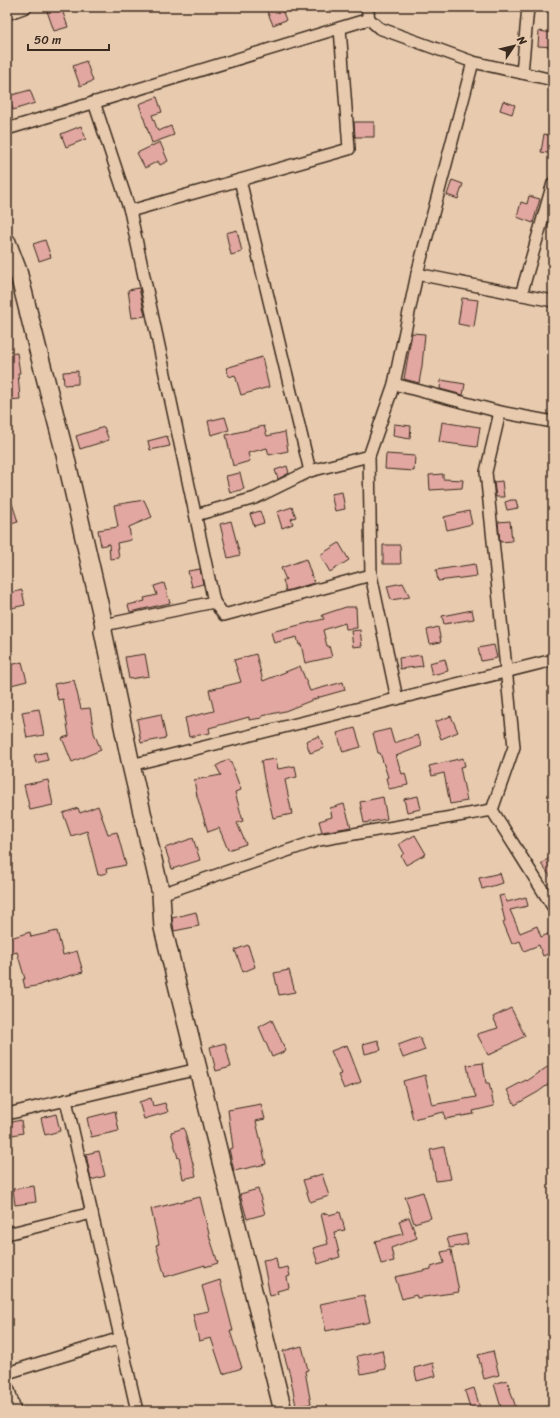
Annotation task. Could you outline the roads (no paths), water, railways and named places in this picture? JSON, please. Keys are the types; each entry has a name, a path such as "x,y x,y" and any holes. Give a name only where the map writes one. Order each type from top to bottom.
{"main road":[{"path":"7,242 18,271 64,450 104,625 103,631 131,765 161,894 163,928 283,1411"}],"street":[{"path":"7,14 26,7"},
{"path":"367,7 370,19 379,28 473,62 553,80"},
{"path":"522,73 528,7"},
{"path":"7,129 370,19"},
{"path":"130,211 349,149 340,28"},
{"path":"398,699 371,575 369,456 394,384 417,274 473,62"},
{"path":"94,102 130,211 214,602 224,615 371,575"},
{"path":"240,180 310,471"},
{"path":"521,294 553,183"},
{"path":"417,274 553,301"},
{"path":"394,384 500,412 553,422"},
{"path":"492,810 514,747 486,472 500,412"},
{"path":"196,515 255,498 310,471 369,456"},
{"path":"104,625 214,602"},
{"path":"131,765 553,660"},
{"path":"161,894 319,840 492,810"},
{"path":"492,810 553,907"},
{"path":"7,1114 198,1069"},
{"path":"66,1100 138,1411"},
{"path":"7,1234 92,1213"},
{"path":"7,1373 121,1338"},
{"path":"8,1388 15,1411"}]}
